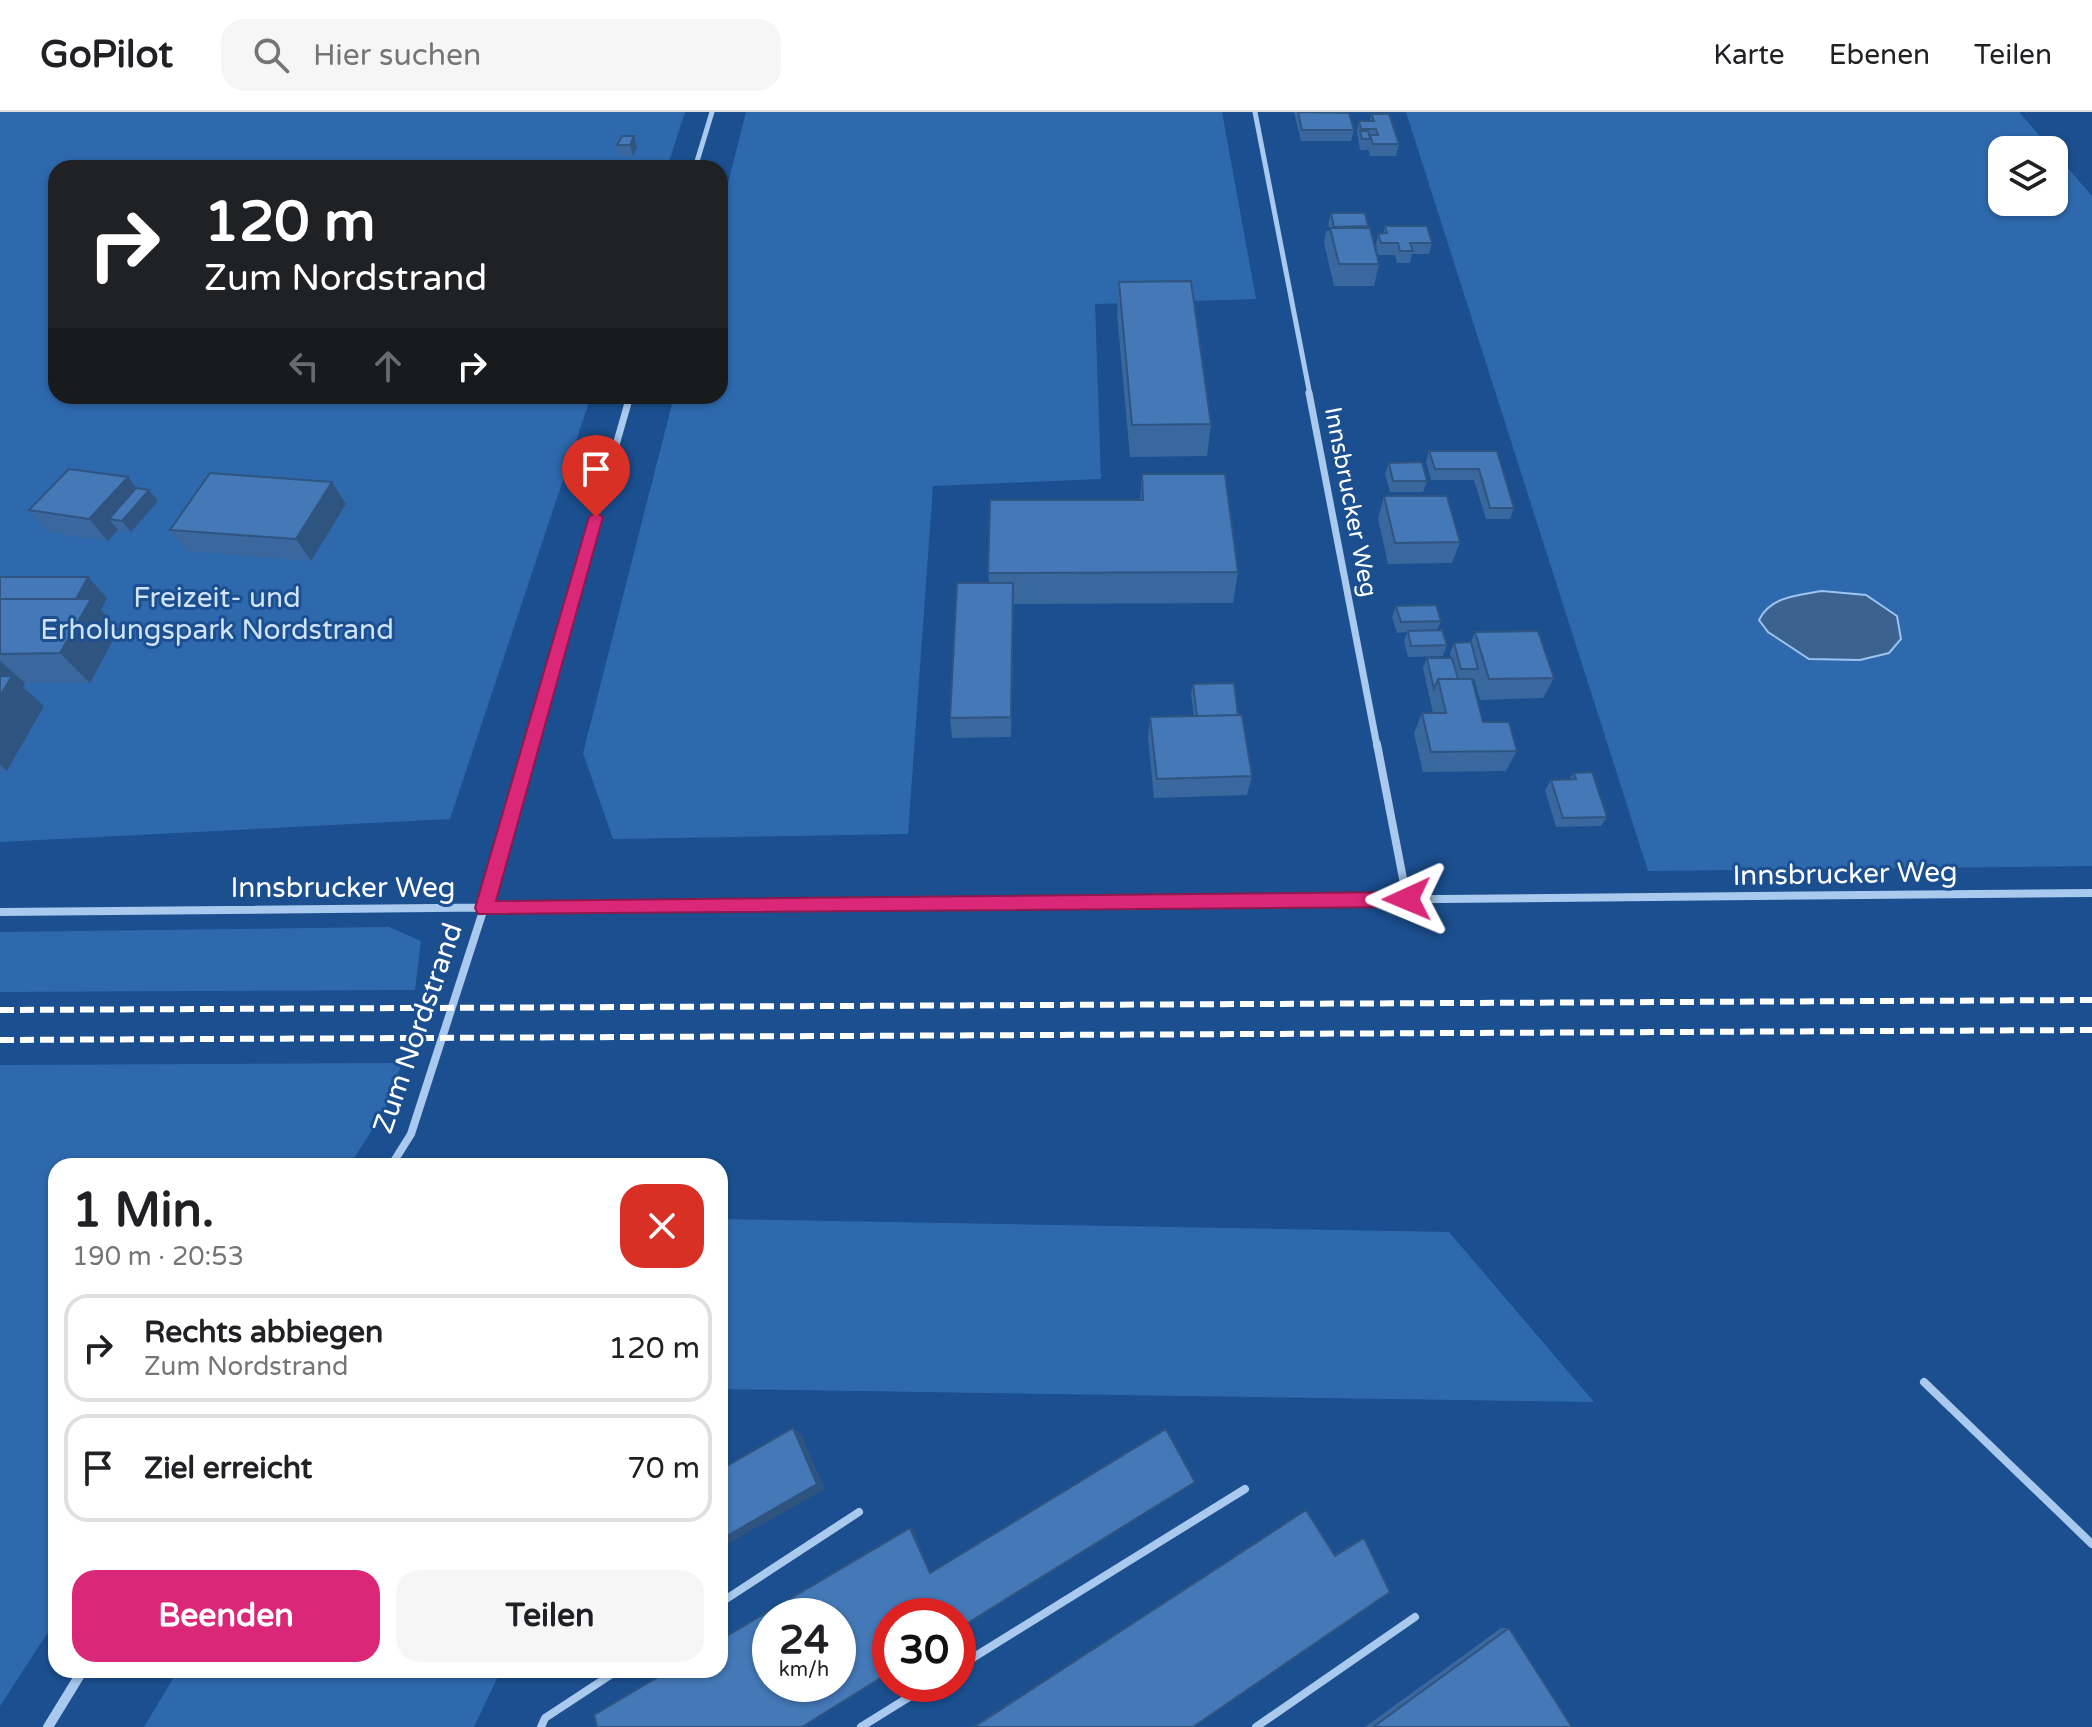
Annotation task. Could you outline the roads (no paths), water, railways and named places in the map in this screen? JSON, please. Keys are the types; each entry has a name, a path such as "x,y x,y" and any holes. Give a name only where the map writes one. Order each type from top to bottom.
{"street":[{"path":"697,160 712,112"},
{"name":"Innsbrucker Weg","path":"1255,112 1407,899"},
{"name":"Zum Nordstrand","path":"396,1158 411,1134 484,908 628,404"},
{"name":"Innsbrucker Weg","path":"0,912 2092,893"},
{"path":"48,1727 78,1678"}],"lane":[{"path":"1924,1382 2092,1544"},
{"path":"976,1656 1245,1489"},
{"path":"728,1598 859,1512"},
{"path":"1256,1727 1415,1617"},
{"path":"541,1727 545,1718 606,1678"},
{"path":"861,1727 901,1702"}],"railway":[{"path":"0,1010 2092,1000"},
{"path":"0,1040 2092,1030"}],"park label":[{"name":"Freizeit- und Erholungspark Nordstrand","path":"217,613"}]}
